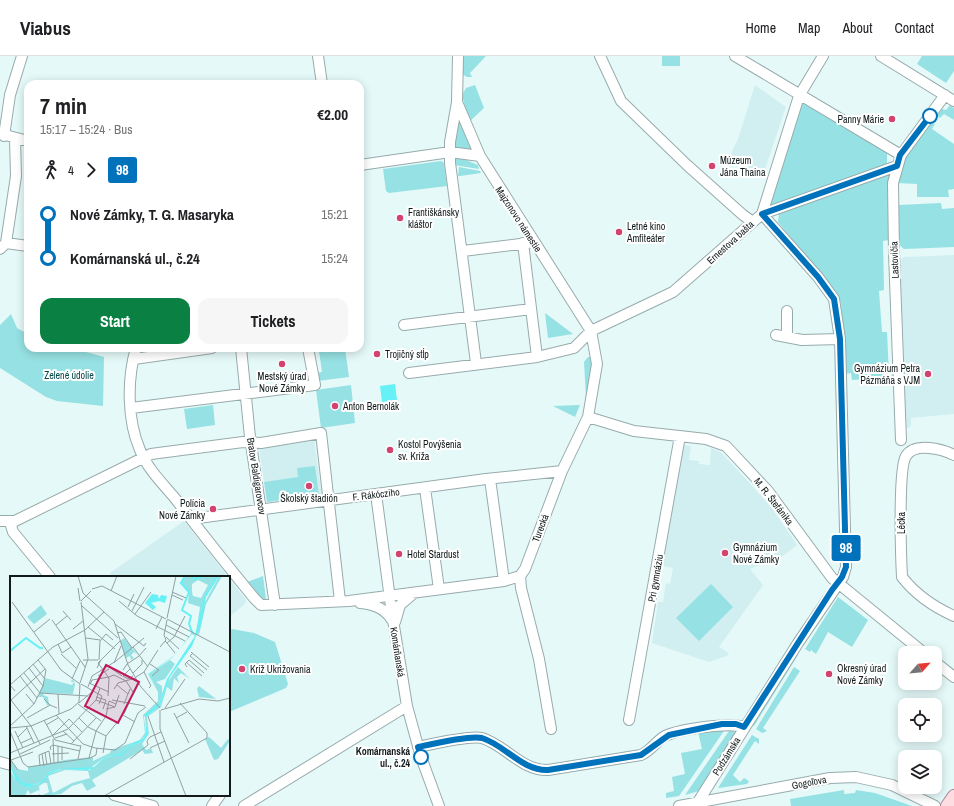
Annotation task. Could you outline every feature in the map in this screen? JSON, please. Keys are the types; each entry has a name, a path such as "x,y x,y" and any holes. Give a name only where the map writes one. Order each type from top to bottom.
{"main road":[{"path":"947,806 954,796"}],"street":[{"path":"22,56 10,95 2,135 24,140"},
{"path":"318,56 321,80"},
{"path":"458,56 456,102 450,152 476,363"},
{"path":"600,56 621,101 687,165 743,215 753,222"},
{"path":"735,56 799,96 900,155"},
{"name":"Ernestova bašta","path":"409,373 476,363 537,357 574,348 591,331 673,292 762,214 799,96 823,56"},
{"path":"882,56 954,101"},
{"name":"Lastovičia","path":"901,440 893,183 900,155 945,95"},
{"name":"Majzonovo námestie","path":"456,102 480,156 591,331"},
{"path":"15,138 16,176 3,246 24,246"},
{"path":"364,164 450,152 480,156"},
{"path":"762,214 897,166"},
{"name":"Podzámska","path":"698,802 744,727 838,583 846,567 840,339 834,299 818,277 762,214"},
{"path":"463,251 534,242"},
{"name":"Majzonovo námestie","path":"523,243 537,357"},
{"path":"404,325 531,309"},
{"path":"787,311 787,337"},
{"name":"Turecká","path":"520,576 525,569 562,471 588,417 597,364 591,331"},
{"path":"776,335 802,340 840,339"},
{"path":"135,352 131,384 131,408 135,435 143,457 261,605 344,601 416,593 504,581 520,576 521,588 539,659 551,729"},
{"path":"134,359 184,352"},
{"name":"Bratov Baldigarovcov","path":"241,352 261,510 275,605"},
{"path":"131,408 315,385 309,352"},
{"name":"M. R. Štefánika","path":"588,417 634,431 714,440 731,450 768,491 829,574 915,646"},
{"path":"49,576 5,521 143,457 252,442 261,443 321,433 328,500 344,601"},
{"name":"Pri gymnáziu","path":"629,720 680,436"},
{"name":"Lécka","path":"954,455 938,450 920,448 914,449 906,455 903,462 901,481 902,577 917,594 934,607 954,616"},
{"name":"F. Rákócziho","path":"191,519 490,479 562,471"},
{"path":"490,479 504,581"},
{"path":"425,488 439,589"},
{"name":"Komárňanská","path":"376,494 389,596 407,706 418,747 439,806"},
{"path":"394,625 400,605 416,593"},
{"path":"344,601 378,607 387,613 394,625"},
{"path":"942,668 954,677"},
{"path":"244,806 407,706"},
{"path":"418,747 471,738 482,738 533,768 548,770 641,755 669,735 722,724 736,724 744,727"},
{"path":"0,762 10,765"},
{"name":"Gogoľova","path":"679,806 830,778 856,778 892,785 935,806"},
{"path":"118,796 153,806"},
{"path":"212,806 220,796"},
{"path":"221,796 222,806"}],"shaded area":[{"path":"755,85 786,107 762,178 730,156 738,139"},
{"name":"Gymnázium Petra Pázmáňa s VJM","path":"954,255 954,414 911,418 911,426 905,429 899,261 904,257"},
{"path":"395,384 397,400 382,402 380,386"},
{"path":"314,440 322,495 267,502 259,447"},
{"name":"Gymnázium Nové Zámky","path":"684,445 691,446 689,460 699,461 699,464 710,465 711,448 721,452 772,508 797,545 783,556 750,569 763,585 719,647 729,653 727,656 709,662 652,643 658,602 663,602 666,583 670,584 673,568 662,566"},
{"path":"184,521 227,576 112,576 110,573"},
{"path":"230,579 246,600 245,604 230,616"}],"green space":[{"path":"462,56 486,56 470,73 472,77 467,77 462,74"},
{"path":"662,56 680,56 680,66 662,66"},
{"path":"922,56 954,56 954,71 946,83 917,64"},
{"path":"475,85 484,108 469,122 462,95 466,88"},
{"path":"799,96 887,150 887,167 762,214"},
{"path":"950,105 954,108 954,120 944,114 940,118 937,116 942,109 946,110"},
{"path":"459,120 471,148 470,150 455,148 452,141"},
{"path":"929,124 935,124 932,129 954,144 954,189 948,190 949,197 917,197 917,184 897,183 903,162"},
{"path":"459,157 478,165 479,169 454,165 455,160"},
{"path":"441,161 444,163 447,186 389,193 386,191 383,169"},
{"path":"459,167 480,171 481,173 458,176"},
{"path":"884,173 889,174 889,240 883,241 884,290 879,291 882,332 887,332 889,375 895,376 893,381 866,384 865,379 852,380 851,373 845,374 841,303 835,292 778,222 779,211"},
{"path":"941,203 942,209 954,208 954,247 904,249 897,243 895,210 899,205"},
{"path":"545,313 573,334 548,338"},
{"name":"Zelené údolie","path":"11,314 17,328 24,332 24,352 86,352 104,357 103,406 57,401 46,397 0,368 0,325"},
{"path":"319,352 346,352 349,377 317,381 316,373 322,372"},
{"path":"588,357 592,357 592,380 588,397 586,398 584,362"},
{"path":"351,385 355,423 321,428 316,390"},
{"path":"213,405 215,425 187,429 184,409"},
{"path":"580,405 575,417 553,406"},
{"path":"315,466 319,495 267,502 264,482 298,477 297,468"},
{"path":"263,576 266,599 260,601 247,582"},
{"path":"711,584 733,607 699,641 676,618"},
{"path":"838,597 868,620 852,647 828,632 816,654 811,650 810,652 805,649"},
{"path":"232,629 254,633 275,642 288,684 286,688 230,712 230,630"},
{"path":"796,655 798,655 754,726 751,724"},
{"path":"794,667 800,671 763,728 767,731 762,733 756,729"},
{"path":"726,728 679,796 666,798 666,793 674,791 672,777 685,774 681,753 702,749 698,732"},
{"path":"731,728 735,733 699,791 685,795"},
{"path":"752,735 759,739 759,744 755,741 733,775 740,782 744,778 749,781 747,784 718,788"},
{"path":"844,790 844,794 855,793 856,790 875,793 912,806 791,806 790,799"}],"bus line":[{"name":"98","path":"421,757 418,747 477,737 487,740 533,768 541,771 641,755 649,751 659,740 669,735 722,724 736,724 744,727 832,590 842,577 846,567 840,339 838,316 834,299 818,277 762,214 897,166 900,155 930,116"}],"place":[{"name":"Panny Márie","path":"892,119"},
{"name":"Múzeum Jána Thaina","path":"712,166"},
{"name":"Františkánsky kláštor","path":"400,218"},
{"name":"Letné kino Amfiteáter","path":"619,232"},
{"name":"Trojičný stĺp","path":"377,354"},
{"name":"Mestský úrad Nové Zámky","path":"282,364"},
{"name":"Gymnázium Petra Pázmáňa s VJM","path":"928,374"},
{"name":"Anton Bernolák","path":"335,406"},
{"name":"Kostol Povýšenia sv. Kríža","path":"390,450"},
{"name":"Školský štadión","path":"309,486"},
{"name":"Polícia Nové Zámky","path":"213,509"},
{"name":"Gymnázium Nové Zámky","path":"725,553"},
{"name":"Hotel Stardust","path":"399,554"},
{"name":"Kríž Ukrižovania","path":"242,669"},
{"name":"Okresný úrad Nové Zámky","path":"829,674"},
{"name":"Komárnanská ul., č.24","path":"421,757"}]}
